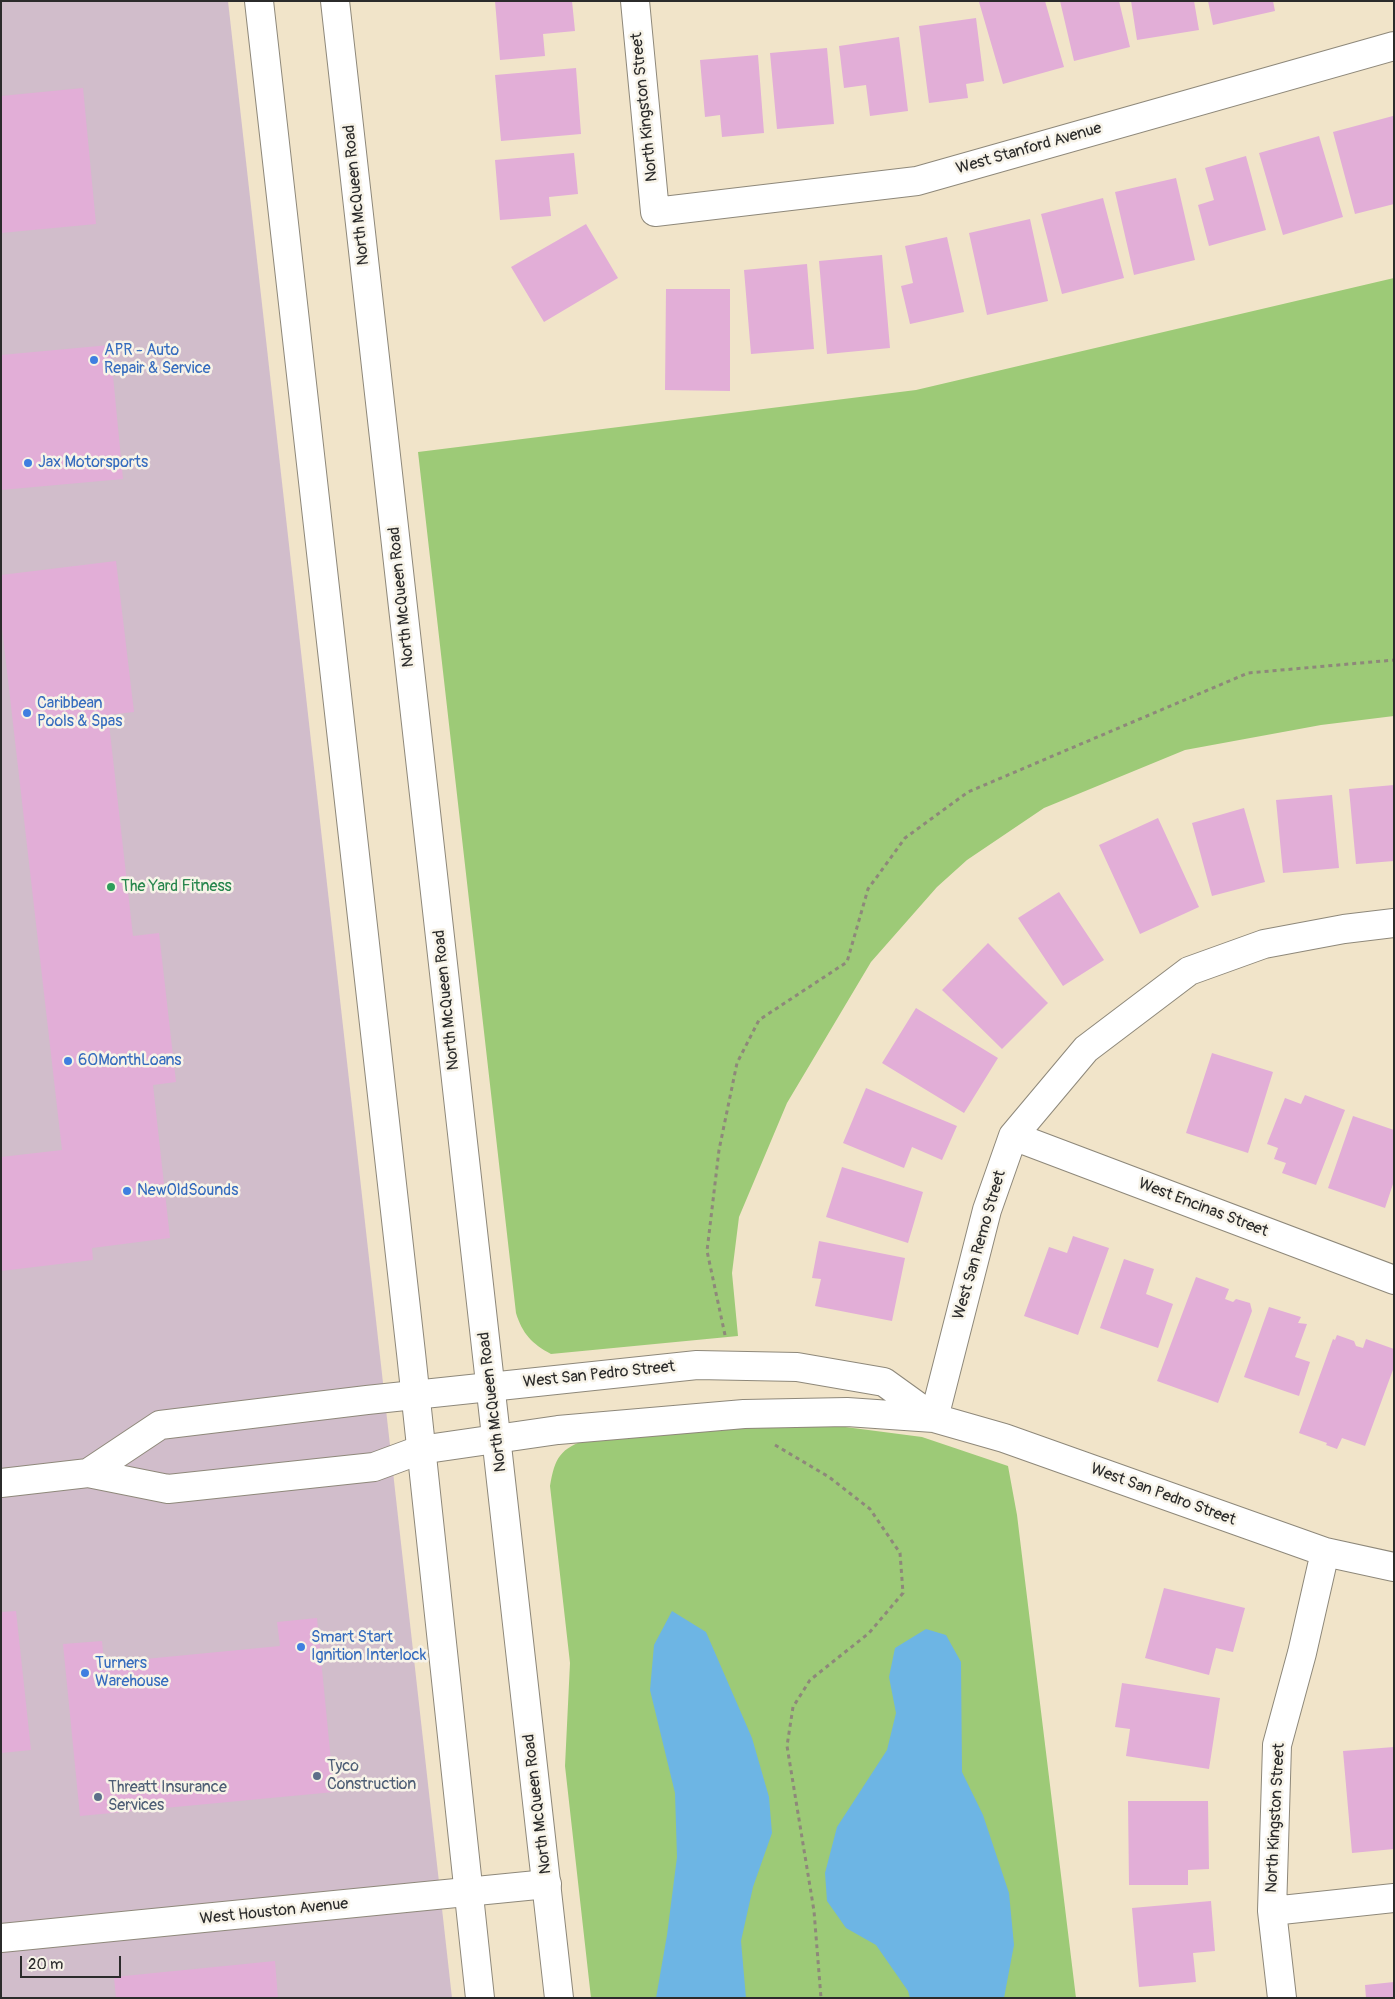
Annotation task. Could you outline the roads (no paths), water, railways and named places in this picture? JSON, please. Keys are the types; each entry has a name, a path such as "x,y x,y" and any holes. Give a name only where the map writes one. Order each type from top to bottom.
{"street":[{"path":"259,1 480,1998"},
{"name":"North McQueen Road","path":"335,1 560,1998"},
{"name":"North Kingston Street","path":"635,1 655,212"},
{"name":"West Stanford Avenue","path":"655,212 917,181 1394,46"},
{"name":"West San Remo Street","path":"934,1418 986,1210 1013,1136 1086,1049 1189,971 1264,944 1344,929 1394,923"},
{"name":"West Encinas Street","path":"1013,1136 1394,1280"},
{"name":"West San Pedro Street","path":"88,1473 160,1425 414,1394 697,1365 797,1366 884,1382 934,1418"},
{"name":"West San Pedro Street","path":"1,1483 88,1473 168,1489 374,1467 420,1450 558,1430 744,1414 847,1412 934,1418 1004,1438 1324,1552 1394,1567"},
{"name":"North Kingston Street","path":"1282,1998 1272,1911 1278,1745 1302,1653 1324,1552"},
{"name":"West Houston Avenue","path":"1,1938 547,1884"},
{"path":"1272,1911 1394,1898"}],"water":[{"path":"672,1611 706,1632 752,1738 769,1797 772,1833 753,1887 741,1941 746,1998 656,1998 667,1935 677,1857 675,1793 650,1690 654,1645"},
{"path":"926,1629 946,1635 961,1662 962,1772 983,1815 1009,1893 1014,1945 1004,1998 910,1998 908,1991 876,1945 846,1928 827,1901 825,1873 837,1827 887,1750 896,1713 889,1677 895,1648"}],"place":[{"name":"APR - Auto Repair & Service","path":"94,360"},
{"name":"Jax Motorsports","path":"28,463"},
{"name":"Caribbean Pools & Spas","path":"27,713"},
{"name":"The Yard Fitness","path":"111,887"},
{"name":"60MonthLoans","path":"68,1061"},
{"name":"NewOldSounds","path":"127,1191"},
{"name":"Smart Start Ignition Interlock","path":"301,1647"},
{"name":"Turners Warehouse","path":"85,1673"},
{"name":"Tyco Construction","path":"317,1776"},
{"name":"Threatt Insurance Services","path":"98,1797"}]}
